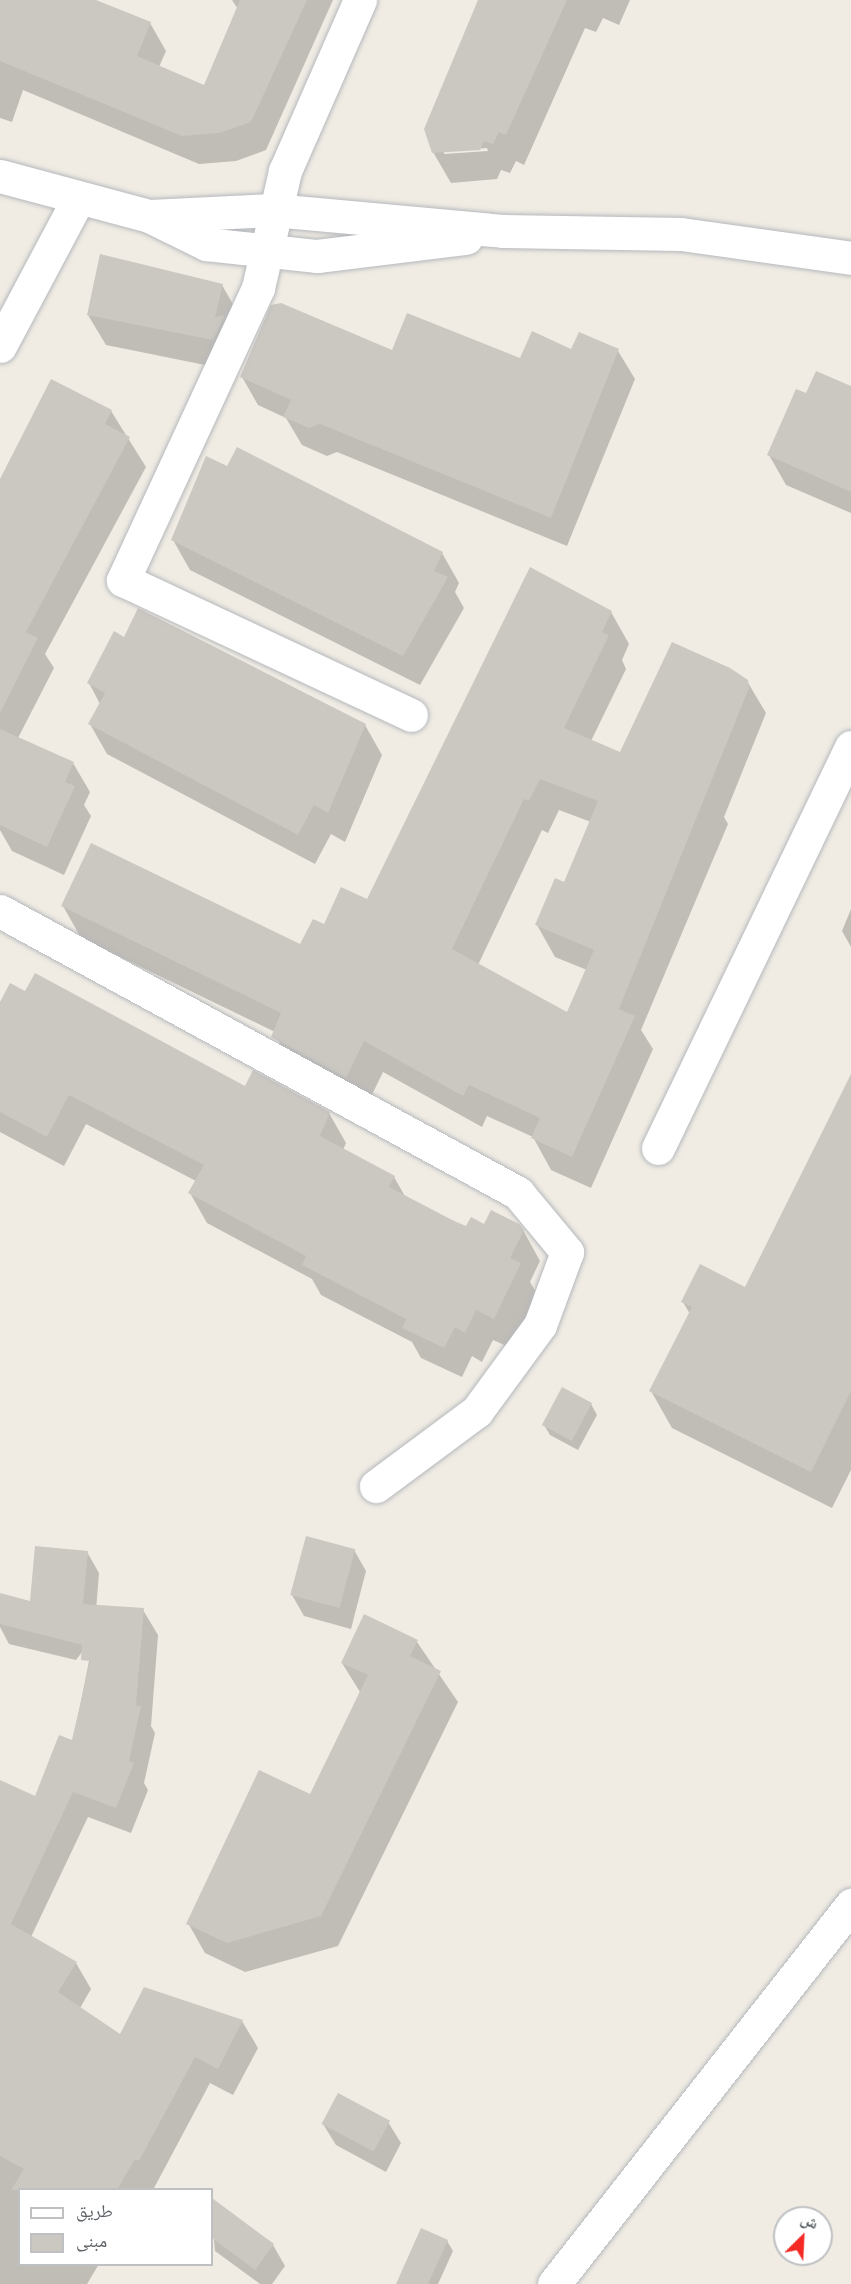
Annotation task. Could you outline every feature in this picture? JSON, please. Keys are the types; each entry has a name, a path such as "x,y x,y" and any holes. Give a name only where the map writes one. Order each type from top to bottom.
{"street":[{"path":"360,0 314,96 273,210 269,250 258,288 123,580 411,716"},
{"path":"0,176 78,199 149,216 206,244 317,256 425,246 503,231"},
{"path":"0,346 78,199"},
{"path":"149,216 273,210 503,231 681,234 851,258"},
{"path":"658,1148 851,747"},
{"path":"2,916 519,1193 567,1252 540,1325 477,1411 376,1486"},
{"path":"554,2284 851,1905"}],"building":[{"path":"0,0 96,0 151,22 137,56 204,85 240,0 307,0 251,122 219,133 182,136 0,61"},
{"path":"478,0 567,0 506,135 499,132 493,144 484,141 480,150 432,153 424,129"},
{"path":"100,254 223,284 215,317 225,315 213,340 87,315"},
{"path":"281,303 392,350 407,313 520,358 532,331 571,349 579,332 619,349 551,518 320,424 309,428 283,417 291,400 240,377 271,305"},
{"path":"816,371 851,386 851,492 767,455 796,389 806,393"},
{"path":"51,379 112,410 105,424 130,437 26,632 38,638 0,713 0,479"},
{"path":"237,447 443,552 434,571 448,577 403,656 171,540 206,456 227,466"},
{"path":"530,567 612,611 602,632 609,635 564,728 620,752 672,642 730,668 748,680 749,688 619,1009 635,1016 572,1157 531,1138 540,1118 469,1085 463,1096 364,1041 346,1078 271,1037 281,1013 61,906 91,843 300,944 313,919 324,924 341,887 367,899","holes":["540,779 598,801 564,882 555,878 535,925 594,950 567,1012 452,949 524,799 529,801"]},
{"path":"138,608 366,724 328,813 314,805 298,835 88,724 105,693 87,683 114,631 124,637"},
{"path":"0,729 74,762 65,782 75,786 47,847 0,825"},
{"path":"35,973 245,1086 253,1070 330,1112 320,1136 395,1176 389,1187 454,1221 466,1226 471,1217 484,1224 491,1210 519,1224 524,1230 510,1258 521,1263 494,1319 476,1310 465,1333 455,1327 444,1348 402,1328 406,1319 302,1265 306,1256 188,1193 204,1165 69,1095 47,1137 0,1112 0,1002 10,983 25,991"},
{"path":"851,1074 851,1391 811,1472 649,1391 692,1307 681,1302 700,1264 745,1287"},
{"path":"562,1387 592,1403 572,1441 542,1425"},
{"path":"306,1536 355,1549 339,1608 290,1595"},
{"path":"35,1546 88,1551 83,1604 144,1608 136,1706 141,1706 129,1761 134,1763 116,1808 73,1792 11,1924 77,1962 58,1992 120,2034 144,1987 243,2020 218,2069 195,2057 139,2161 135,2159 118,2188 18,2188 18,2190 11,2190 24,2169 0,2156 0,1780 35,1796 59,1735 72,1740 90,1661 81,1660 82,1645 0,1624 0,1593 30,1601"},
{"path":"364,1614 418,1640 410,1656 441,1671 321,1916 227,1943 186,1924 259,1770 310,1794 368,1675 341,1663"},
{"path":"338,2093 390,2121 374,2152 322,2124"},
{"path":"213,2199 274,2244 255,2270 213,2239"},
{"path":"421,2228 448,2240 428,2284 396,2284"}]}
